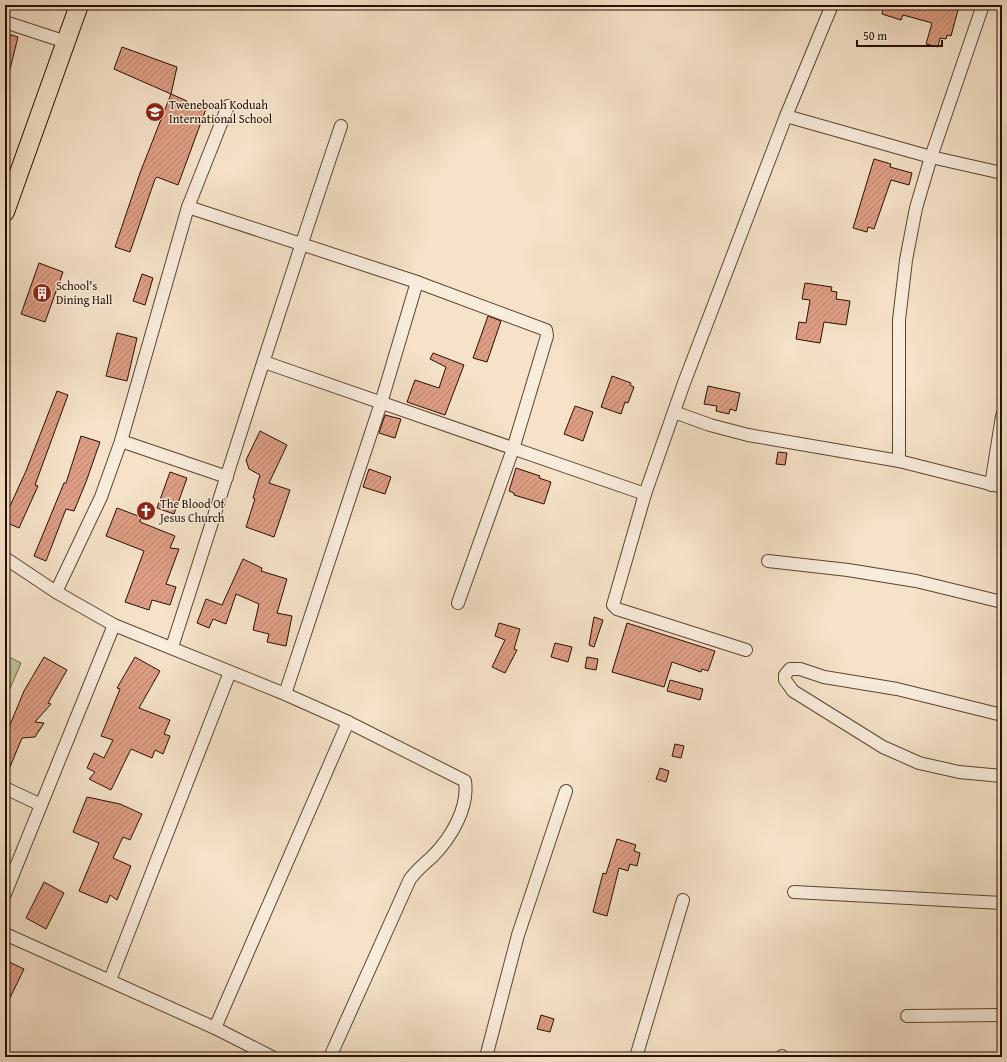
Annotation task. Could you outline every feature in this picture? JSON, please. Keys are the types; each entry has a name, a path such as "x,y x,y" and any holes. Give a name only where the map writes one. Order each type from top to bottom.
{"main road":[{"path":"7,202 79,5"}],"street":[{"path":"746,650 614,607 614,603 645,494 674,412 786,116 832,5"},
{"path":"899,461 899,320 906,260 916,208 931,157 982,5"},
{"path":"5,22 66,42"},
{"path":"56,592 100,497 121,441 188,207 228,106"},
{"path":"786,116 931,157 1002,172"},
{"path":"172,647 300,245 341,126"},
{"path":"188,207 300,245 417,282 546,330 547,336 513,449 458,603"},
{"path":"285,694 381,403 417,282"},
{"path":"264,362 645,494"},
{"path":"674,412 710,425 748,435 899,461 996,486 1002,416"},
{"path":"121,441 227,477"},
{"path":"5,558 56,592 114,625 172,647 285,694 348,722 465,781 466,788 460,814 449,839 432,858 418,868 410,879 330,1057"},
{"path":"768,561 848,570 916,581 1002,602"},
{"path":"5,894 114,625"},
{"path":"1002,714 897,689 824,677 800,669 790,670 785,675 785,680 794,692 883,747 919,764 959,772 1002,776"},
{"path":"110,980 230,672"},
{"path":"215,1028 348,722"},
{"path":"5,788 41,805"},
{"path":"486,1057 518,934 566,791"},
{"path":"794,892 1002,903"},
{"path":"636,1057 683,900"},
{"path":"5,934 215,1028 272,1057"},
{"path":"907,1016 1002,1015"}],"green space":[{"path":"5,655 21,663 5,700"}],"building":[{"path":"884,5 955,5 954,8 958,10 951,36 947,35 946,39 940,38 938,47 926,44 932,23 903,15 901,20 882,14"},
{"path":"5,33 18,37 8,77 5,77"},
{"path":"122,47 177,67 171,94 114,69"},
{"path":"171,94 187,101 185,106 207,106 178,185 157,177 155,179 130,252 115,247 140,173"},
{"path":"874,159 891,164 890,167 912,173 909,185 891,180 874,229 868,227 867,232 853,228"},
{"name":"School's Dining Hall","path":"39,263 63,272 45,322 21,314"},
{"path":"142,274 153,278 145,305 133,301"},
{"path":"805,283 832,287 831,291 837,292 836,299 850,301 846,325 824,322 820,343 796,339 799,322 806,323 810,300 802,299"},
{"path":"488,316 501,321 487,362 473,358"},
{"path":"117,333 137,338 127,381 106,376"},
{"path":"433,353 464,365 445,415 407,402 415,380 439,388 446,367 430,359"},
{"path":"612,376 631,383 630,385 634,387 628,403 625,402 621,414 601,407"},
{"path":"708,386 740,393 736,411 730,409 729,414 716,411 717,406 704,404"},
{"path":"57,391 68,395 35,485 38,486 19,528 5,522 5,517 26,471"},
{"path":"575,406 593,412 583,441 564,434"},
{"path":"385,415 401,419 395,438 379,433"},
{"path":"260,431 287,445 269,483 290,490 274,537 246,527 255,499 253,498 260,475 249,469 246,460"},
{"path":"81,436 100,442 74,511 66,509 46,561 34,556 64,483 66,483"},
{"path":"778,452 787,453 785,465 776,464"},
{"path":"516,468 540,476 539,478 551,482 544,504 514,495 514,493 509,491"},
{"path":"369,469 391,477 385,494 363,487"},
{"path":"170,472 187,478 174,514 157,508"},
{"path":"117,508 141,517 140,522 175,536 170,548 179,549 166,584 176,587 170,605 152,600 149,610 125,602 144,551 106,536"},
{"path":"243,559 262,568 261,571 287,579 277,613 292,616 286,646 267,642 269,634 253,630 259,604 236,594 226,624 213,619 209,628 197,623 206,599 222,605"},
{"path":"594,617 603,620 594,647 589,645"},
{"path":"499,623 520,629 514,649 517,650 505,673 492,667 505,640 495,636"},
{"path":"627,623 715,651 708,671 702,669 701,672 672,662 664,687 612,672"},
{"path":"555,643 572,647 568,662 551,657"},
{"path":"44,657 67,670 48,703 51,704 35,722 44,723 35,737 22,738 5,779 5,737 24,691"},
{"path":"135,657 160,671 139,708 170,720 164,734 170,736 163,754 155,750 152,758 131,749 111,790 89,779 95,772 87,768 94,753 104,758 113,740 101,736 120,689 117,688"},
{"path":"587,657 598,659 596,670 585,668"},
{"path":"670,680 703,689 700,700 667,691"},
{"path":"675,744 684,746 681,758 672,756"},
{"path":"660,768 669,771 666,782 656,779"},
{"path":"87,797 120,804 142,814 130,840 123,837 113,858 131,866 117,900 110,895 107,903 79,891 99,843 73,832"},
{"path":"617,839 636,845 634,851 640,853 637,866 630,864 628,871 619,868 607,916 593,912 603,873 606,874"},
{"path":"44,882 64,893 46,929 26,918"},
{"path":"5,960 24,969 5,1008"},
{"path":"541,1015 554,1019 550,1032 537,1029"}],"place":[{"name":"Tweneboah Koduah International School","path":"155,112"},
{"name":"School's Dining Hall","path":"42,293"},
{"name":"The Blood Of Jesus Church","path":"146,511"}]}
